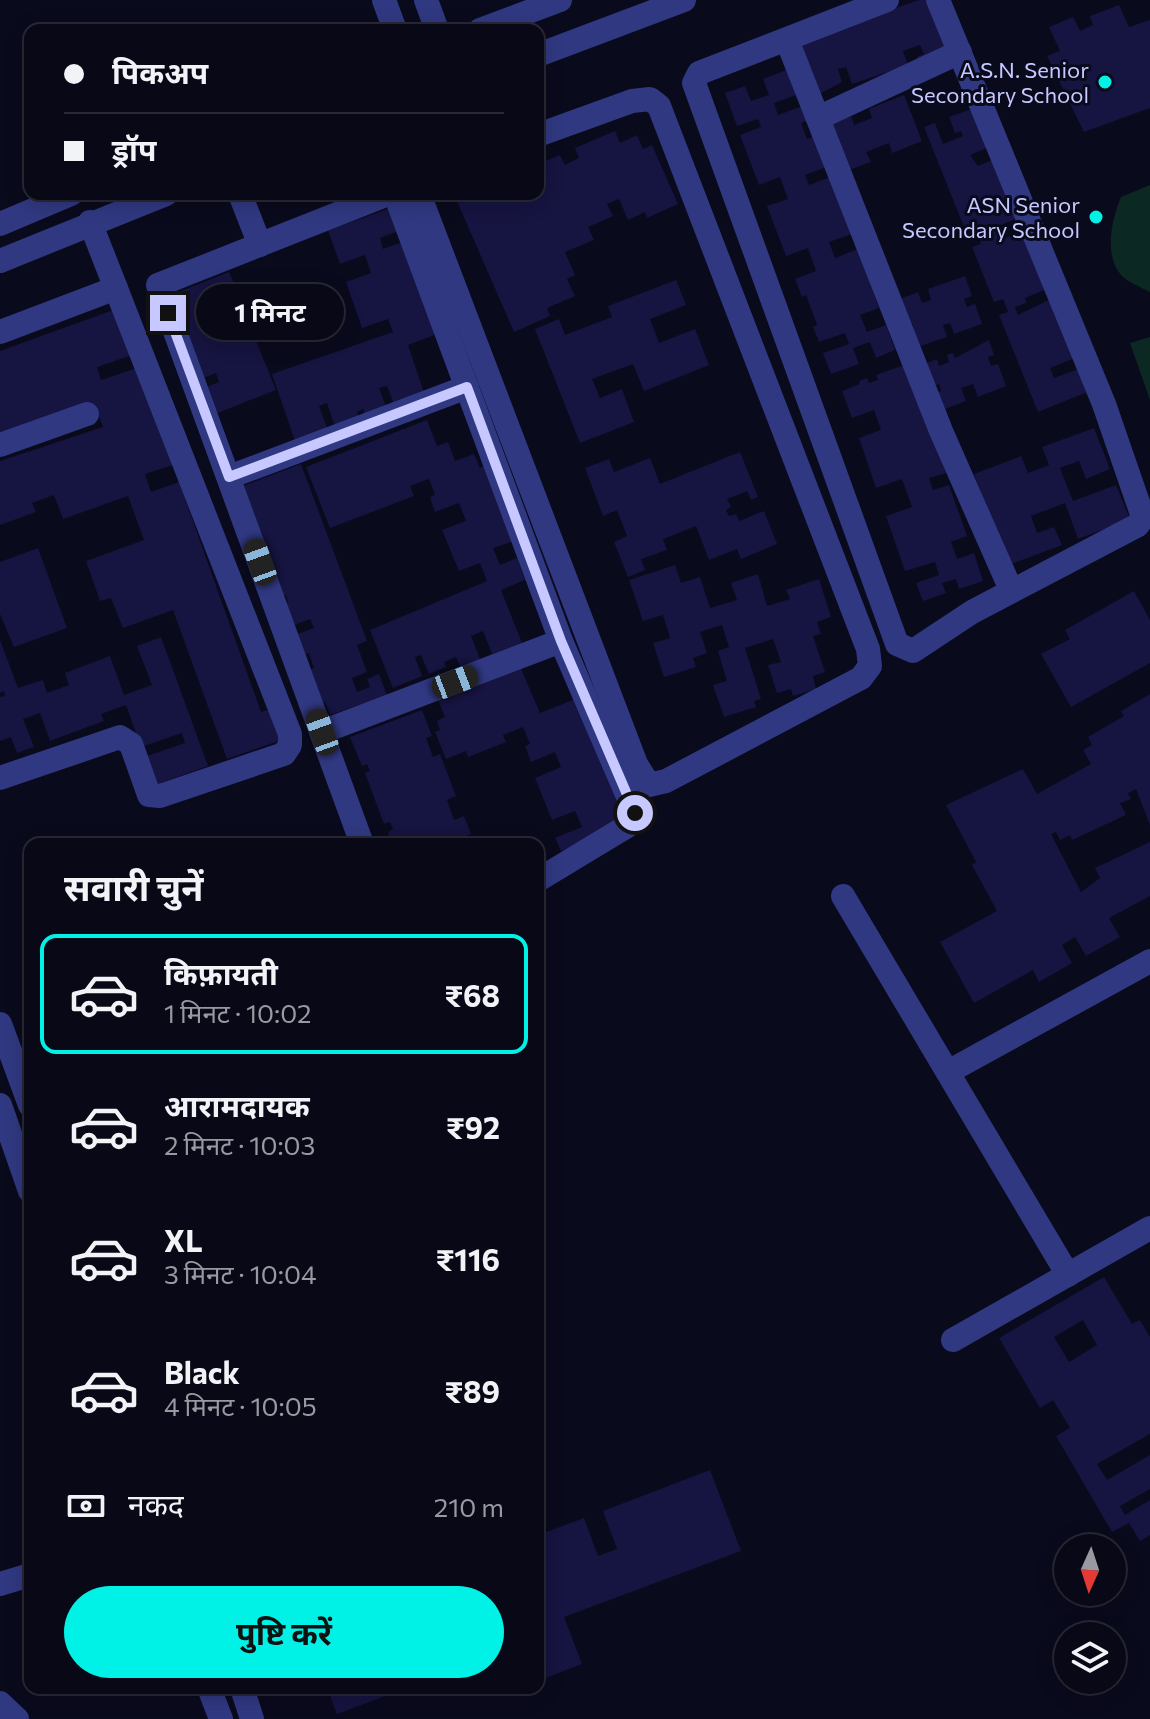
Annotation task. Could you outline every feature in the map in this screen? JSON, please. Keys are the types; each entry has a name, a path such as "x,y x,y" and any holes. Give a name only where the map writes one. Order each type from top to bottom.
{"street":[{"path":"384,0 393,24"},
{"path":"426,0 435,24"},
{"path":"496,24 560,0"},
{"path":"544,53 684,0"},
{"path":"887,0 699,73 694,83 897,644 913,651 1011,590 1138,525 1143,517 1143,508 938,0"},
{"path":"787,40 941,431 1011,590"},
{"path":"818,118 960,52"},
{"path":"421,200 636,764 649,785 666,781 861,678 870,666 868,649 659,106 650,99 632,101 544,133"},
{"path":"0,224 57,200"},
{"path":"0,261 150,200"},
{"path":"242,200 260,245"},
{"path":"360,838 158,285 373,200"},
{"path":"397,200 561,641 635,813 629,825 544,876"},
{"path":"0,778 120,737 131,744 144,788 149,795 160,796 284,754 290,745 290,734 90,222"},
{"path":"0,332 116,288"},
{"path":"229,477 467,387"},
{"path":"0,445 87,414"},
{"path":"322,732 561,641"},
{"path":"843,896 1068,1275"},
{"path":"948,1072 1150,961"},
{"path":"0,1024 24,1089"},
{"path":"0,1105 24,1174"},
{"path":"953,1340 1150,1228"},
{"path":"0,1584 24,1577"},
{"path":"211,1694 221,1719"},
{"path":"244,1694 252,1719"},
{"path":"0,1703 17,1719"}],"green space":[{"path":"1150,185 1150,292 1122,276 1113,258 1111,237 1121,197"},
{"path":"1150,337 1150,400 1130,343"}],"building":[{"path":"919,0 929,0 947,51 919,61 917,57 924,54 920,45 903,51 908,65 852,84 846,67 838,69 842,82 812,98 793,43"},
{"name":"A.S.N. Senior Secondary School","path":"1119,5 1129,27 1150,20 1150,108 1084,132 1047,56 1060,51 1049,27 1073,17 1080,31 1093,25 1090,16"},
{"path":"789,69 799,94 774,103 778,115 803,106 809,120 801,123 807,139 815,136 826,167 805,175 809,185 830,177 852,234 829,242 835,258 858,249 879,308 860,315 867,332 886,325 895,350 876,358 870,342 853,348 859,364 831,374 823,353 849,344 845,333 819,342 813,327 817,325 806,295 802,297 795,279 816,271 808,248 786,256 767,206 788,199 780,177 759,185 740,135 761,127 758,119 737,126 725,93 745,86 751,101 769,95 763,79"},
{"path":"904,95 922,141 892,153 889,143 866,152 871,162 846,171 828,125 851,116 854,125 872,118 869,109"},
{"path":"977,107 992,146 970,155 978,166 997,158 1021,217 998,226 1003,239 1020,232 1018,228 1024,226 1049,288 1025,298 1026,303 1015,307 1018,315 1053,298 1077,357 1050,368 1054,378 1081,368 1090,391 1038,412 999,315 1008,312 1003,299 994,302 972,247 981,244 979,238 985,235 982,227 975,230 973,224 964,227 924,127 935,123 943,144 963,136 961,131 955,133 949,117"},
{"path":"615,131 620,143 637,135 643,149 652,145 678,204 647,218 645,212 628,220 619,199 607,204 613,216 588,227 594,240 565,252 575,275 567,279 575,296 547,308 550,316 514,332 456,200 544,200 544,162 560,155 565,165 579,158 575,148"},
{"path":"394,207 401,230 380,238 383,249 405,241 437,334 408,345 425,396 395,407 387,386 379,388 387,409 366,417 363,409 357,412 359,419 335,427 327,403 319,406 328,430 295,441 272,374 393,332 388,319 362,328 346,282 371,273 365,255 340,264 328,230"},
{"path":"229,272 237,291 213,300 223,325 246,316 276,390 215,414 204,388 219,382 216,373 201,379 168,296"},
{"path":"965,276 972,296 964,299 967,307 975,304 982,324 954,334 950,323 943,325 947,337 912,349 906,333 914,329 912,323 904,326 895,301 918,292 922,303 931,300 928,289"},
{"path":"676,280 686,305 650,319 659,343 695,329 709,365 644,391 633,364 592,379 600,398 622,389 634,422 580,443 535,329 559,319 565,335 612,317 608,306"},
{"path":"116,309 132,355 97,367 101,380 137,368 173,465 145,474 151,492 179,482 261,712 270,709 281,740 227,759 173,610 123,628 111,598 100,601 86,561 144,540 128,496 63,519 54,495 32,503 36,512 0,525 0,461 103,427 95,406 0,439 0,351"},
{"path":"989,340 994,355 988,357 991,366 998,364 1006,386 978,397 973,384 961,388 966,401 940,411 933,394 941,391 939,384 931,387 922,365 937,359 939,366 949,362 947,355 953,353 955,358"},
{"path":"907,364 946,473 929,478 933,490 949,485 967,536 951,542 957,559 974,553 983,581 959,589 956,579 942,583 946,593 923,601 916,583 939,575 935,562 905,571 886,516 912,507 902,479 876,488 859,438 881,430 874,410 852,418 842,391 867,378 869,383 878,380 876,375"},
{"path":"427,420 437,446 448,442 455,461 474,454 480,468 490,463 520,539 493,548 500,565 517,558 525,580 501,590 522,643 492,654 483,631 471,636 480,659 460,666 456,657 444,662 446,667 429,674 421,655 415,657 422,676 393,688 370,630 487,581 480,563 459,571 442,530 466,521 459,503 435,512 430,497 435,495 429,479 410,486 414,496 330,528 306,467"},
{"path":"1094,428 1110,469 1086,479 1079,461 1060,468 1073,501 1116,485 1130,519 1078,539 1065,503 1031,516 1037,533 1054,527 1062,545 1009,565 974,474 1021,456 1028,473 1049,465 1042,447"},
{"path":"740,452 758,497 751,500 747,491 727,499 731,507 726,510 729,516 736,514 739,521 764,511 777,544 741,559 737,549 709,560 696,526 663,539 667,550 641,559 645,570 628,577 614,542 627,536 617,510 603,516 585,468 609,459 614,472 650,458 660,484"},
{"path":"301,464 367,641 357,645 367,672 352,678 357,692 370,687 367,679 379,674 387,695 330,715 325,702 317,704 304,672 314,668 309,653 300,657 292,636 314,628 310,619 289,627 281,605 288,602 286,595 278,598 237,488"},
{"path":"38,548 67,628 14,647 0,614 0,562"},
{"path":"675,565 681,583 700,577 710,608 737,600 731,583 758,574 767,606 790,599 786,590 819,579 831,617 817,622 821,634 813,636 825,672 813,676 816,689 793,696 791,689 777,693 768,665 781,662 773,639 745,648 761,699 754,701 756,707 724,717 713,685 727,681 718,651 729,647 722,625 700,632 707,653 693,658 696,667 664,677 653,643 670,638 663,615 643,621 629,580"},
{"path":"1134,591 1150,620 1150,663 1071,707 1041,654 1070,639 1065,630"},
{"path":"161,637 208,766 155,785 144,757 185,743 182,733 141,747 126,705 101,714 104,721 50,741 40,713 23,719 34,747 17,753 11,737 0,741 0,697 5,696 4,691 0,693 0,640 18,688 43,680 47,693 69,685 65,673 110,656 124,695 152,685 137,646"},
{"path":"519,664 540,713 578,698 627,819 617,828 561,851 555,838 582,827 575,811 552,820 535,778 561,767 555,752 531,762 525,746 530,744 523,727 503,735 506,742 468,757 466,751 446,759 435,732 440,730 437,721 445,717 437,697"},
{"path":"1150,694 1150,825 1136,789 1128,793 1131,799 1120,803 1126,815 1072,840 1070,835 1060,840 1056,832 1051,834 1081,892 1100,878 1095,868 1150,842 1150,896 1109,918 1120,937 1086,956 1075,937 1062,945 1072,963 1039,982 1033,970 974,1003 940,942 997,911 972,865 976,862 946,805 1023,769 1037,794 1091,764 1083,750 1092,745 1088,737 1124,716 1121,711"},
{"path":"422,710 432,736 426,738 433,757 440,754 456,796 447,800 454,820 464,816 471,834 462,838 390,838 388,832 393,829 390,822 384,824 365,773 370,771 367,764 362,766 350,737"},
{"path":"1104,1277 1132,1324 1140,1320 1150,1337 1150,1434 1097,1464 1107,1480 1150,1455 1150,1489 1120,1506 1125,1515 1150,1500 1150,1535 1140,1541 1129,1523 1112,1532 1056,1436 1070,1428 1053,1400 1040,1408 999,1338","holes":["1083,1320 1097,1345 1069,1362 1054,1337"]},
{"path":"710,1470 741,1551 564,1617 582,1664 544,1679 544,1533 584,1518 598,1556 617,1549 603,1511"},
{"path":"329,1694 390,1694 337,1714"}],"place":[{"name":"A.S.N. Senior Secondary School","path":"1105,82"},
{"name":"ASN Senior Secondary School","path":"1096,217"}],"route":[{"path":"168,313 229,477 467,387 561,641 635,813"}]}
